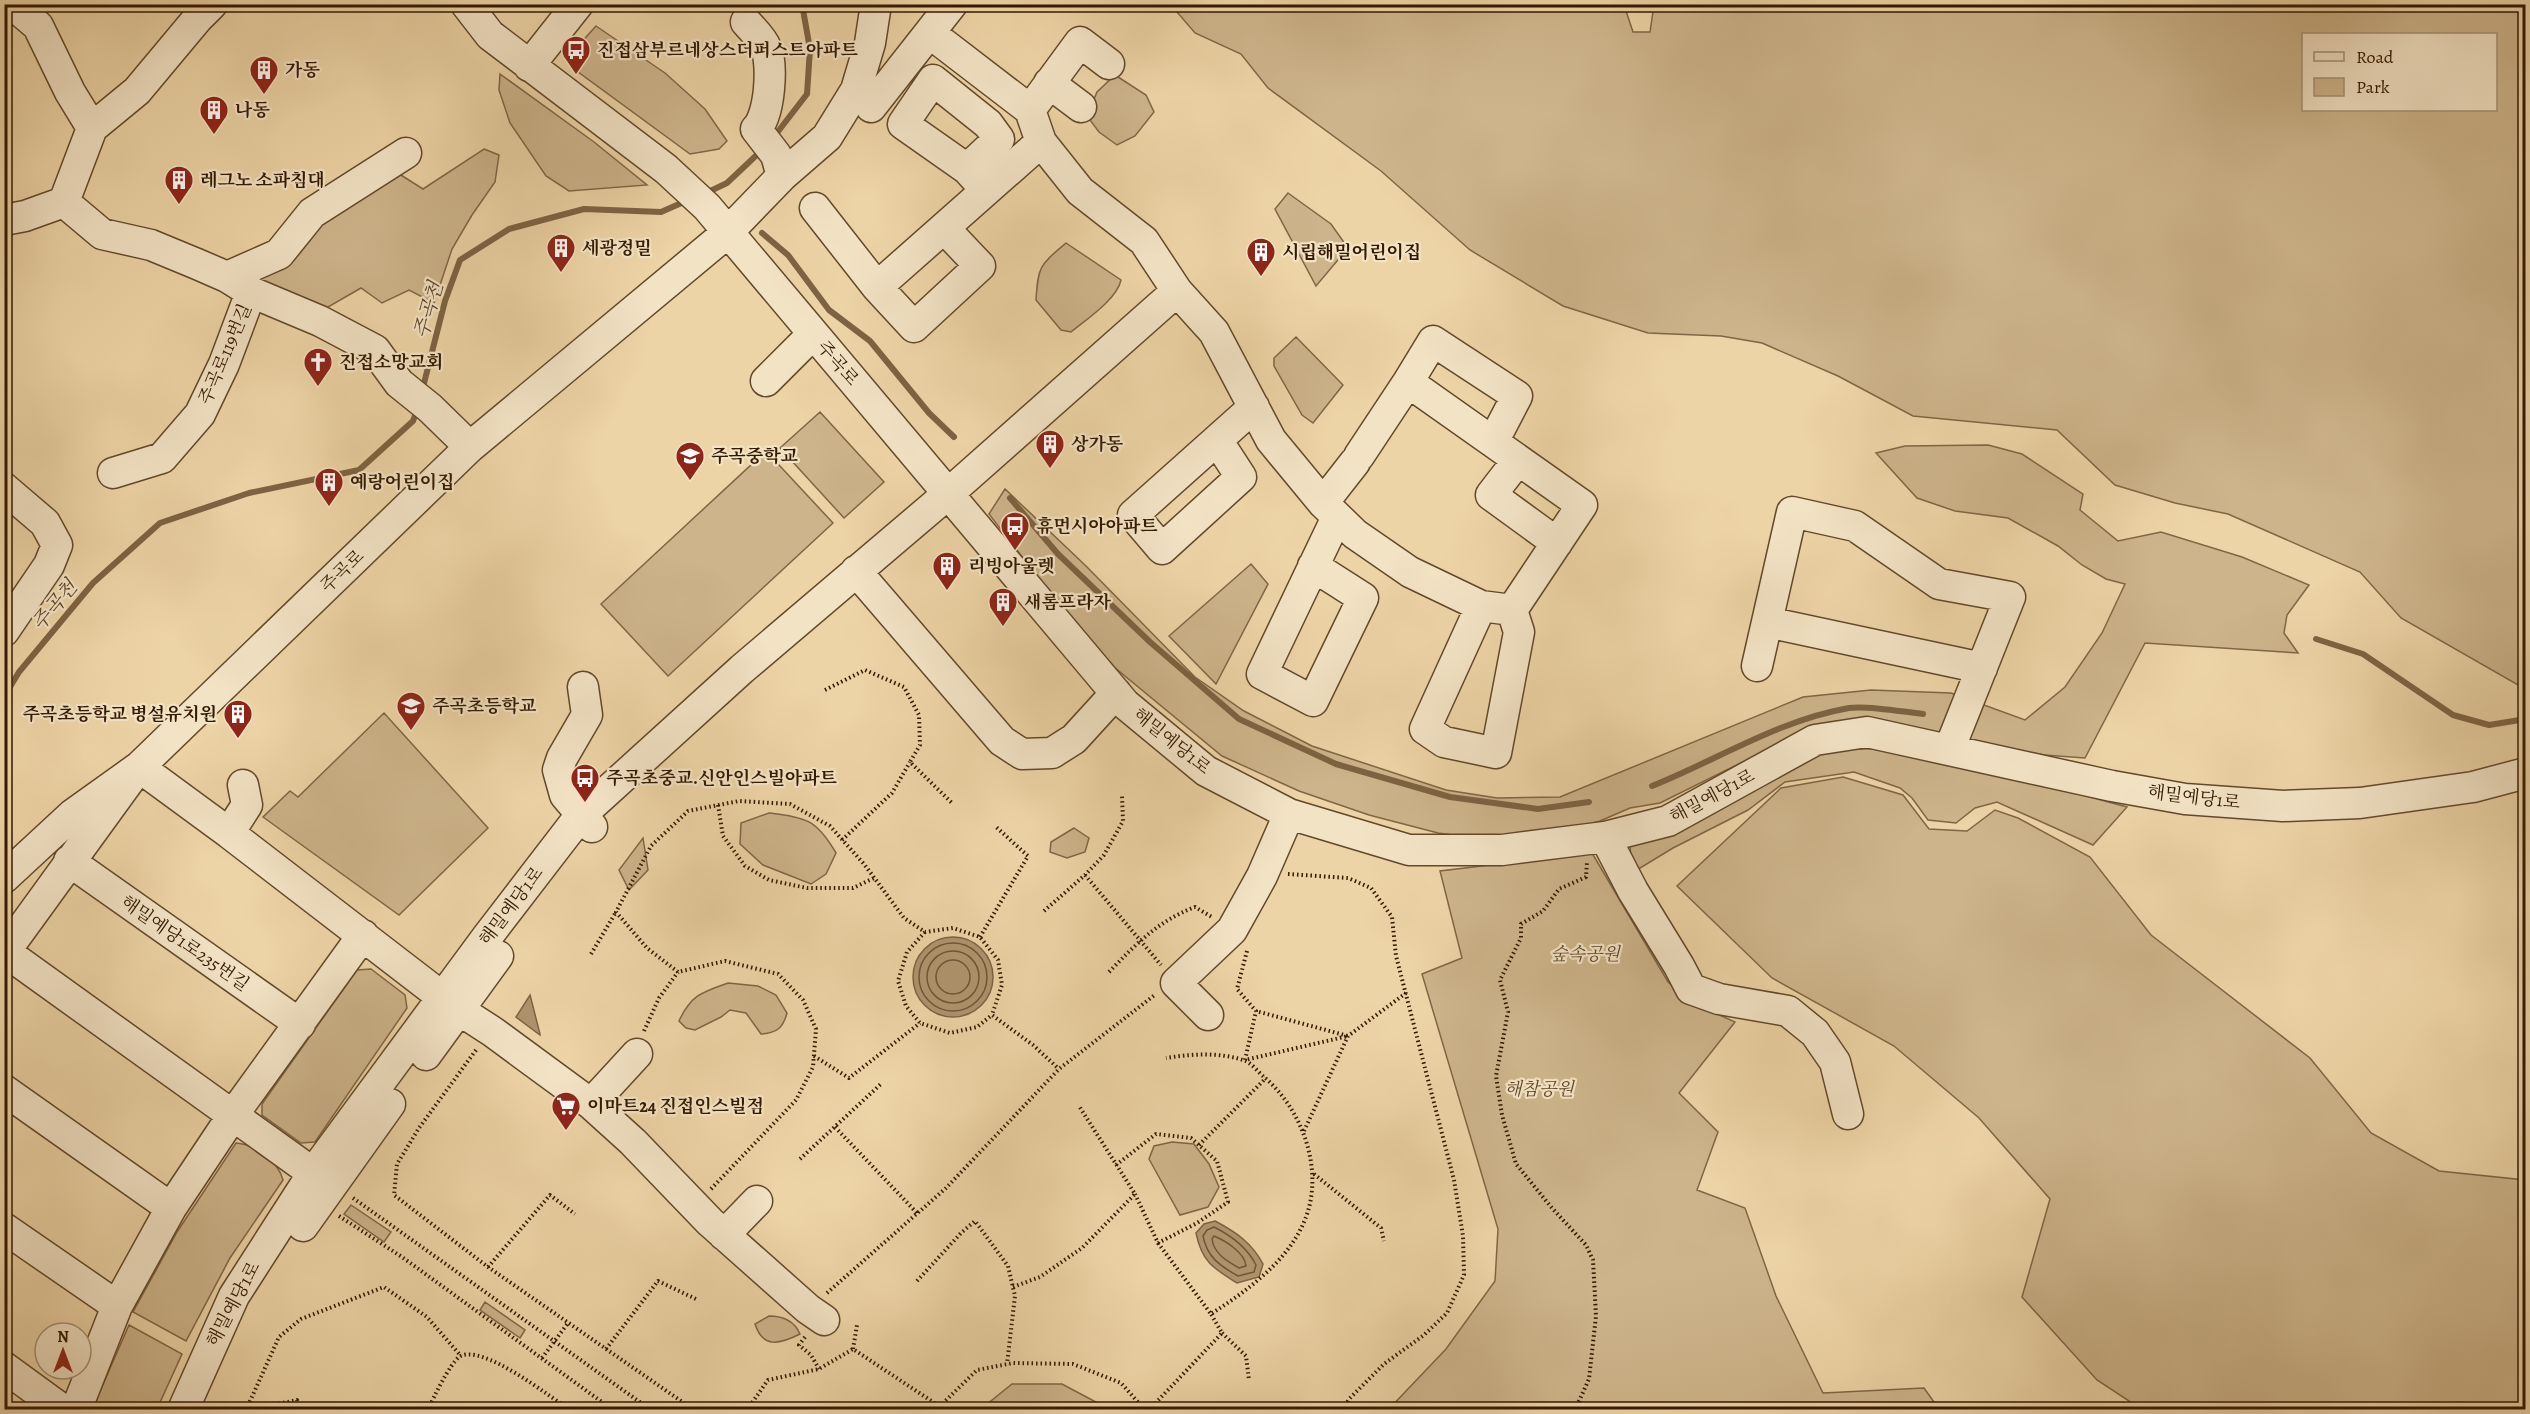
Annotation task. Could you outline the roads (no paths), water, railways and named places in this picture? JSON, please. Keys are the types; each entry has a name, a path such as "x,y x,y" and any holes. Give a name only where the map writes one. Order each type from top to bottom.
{"street":[{"path":"12,4 38,26 70,92 92,128"},
{"path":"4,220 25,216 64,202 92,128 137,91 212,4"},
{"path":"466,4 490,35 666,169 707,207 727,233"},
{"path":"529,66 578,4"},
{"name":"주곡로","path":"5,952 69,861 105,817 140,767 470,447 727,233 779,165 827,137 856,90 870,43 876,4"},
{"path":"871,107 931,34 952,4"},
{"path":"746,22 766,47 770,94 761,124 756,129 779,165"},
{"path":"931,34 1030,110 1041,142 1080,191 1144,241 1177,291 1214,332 1271,440 1330,510 1355,534 1410,572 1480,606 1512,610"},
{"path":"1030,110 1080,42 1109,64"},
{"path":"1049,83 1081,107"},
{"path":"877,287 944,228 977,179 1041,142"},
{"name":"주곡로119번길","path":"113,473 162,458 201,414 224,364 239,285 279,254 312,213 406,153"},
{"name":"주곡로119번길","path":"64,202 102,234 151,245 320,321 375,350 399,382 470,447"},
{"path":"815,208 877,287 914,327 980,266 944,228"},
{"name":"주곡로","path":"727,233 949,493"},
{"path":"949,493 1177,291"},
{"path":"766,381 813,334"},
{"path":"1313,566 1330,510 1357,459 1433,340 1517,396 1493,442"},
{"path":"1408,382 1582,506 1512,610"},
{"path":"1217,440 1254,407"},
{"path":"1518,460 1491,495 1557,543"},
{"path":"4,488 45,523 57,545 49,565 4,631"},
{"name":"해밀예당1로","path":"204,1410 253,1301 451,1004 586,821 861,577 946,516 949,493"},
{"name":"해밀예당1로","path":"949,493 1125,704 1206,771 1289,814 1409,850 1502,850 1597,839 1668,820 1815,740 1867,732 2112,786 2185,799 2283,806 2360,803 2473,787 2526,773"},
{"path":"1757,666 1792,512 1855,526 1940,584 2010,597 1949,750"},
{"path":"861,577 1002,741 1022,754 1052,753 1074,739 1116,693"},
{"path":"1480,606 1425,729 1444,742 1496,753 1519,632 1512,610"},
{"path":"1767,622 1982,668"},
{"path":"583,687 587,714 562,758 558,770 565,795 586,821"},
{"path":"4,878 72,814 140,767 451,1004 591,1104 633,1143 694,1217 724,1235 815,1319"},
{"path":"229,833 246,805 243,785"},
{"path":"1208,1015 1166,989 1232,930 1262,876 1289,814"},
{"path":"1597,839 1633,891 1691,989 1719,999 1788,1011 1815,1032 1835,1062 1848,1114"},
{"name":"해밀예당1로235번길","path":"69,861 300,1024"},
{"path":"76,1410 117,1306 171,1208 233,1115 363,935"},
{"path":"5,952 313,1173"},
{"name":"해밀예당1로","path":"183,1410 234,1296 313,1173 451,1004"},
{"path":"591,1104 640,1045"},
{"path":"4,1090 171,1208"},
{"path":"724,1235 757,1202"},
{"path":"4,1228 117,1306"},
{"path":"4,1367 63,1410"}],"water":[{"path":"953,937 968,940 981,949 990,962 993,977 990,992 981,1005 968,1014 953,1017 938,1014 925,1005 916,992 913,977 916,962 925,949 938,940"},
{"path":"530,995 540,1034 540,1035 516,1017"},
{"path":"1215,1221 1237,1234 1254,1250 1263,1264 1259,1277 1237,1283 1205,1258 1196,1233 1204,1224"}],"waterway":[{"name":"주곡천","path":"773,138 807,94 810,49 802,4"},
{"name":"주곡천","path":"704,194 727,183 762,150"},
{"name":"주곡천","path":"422,391 445,301 460,260 509,229 584,209 661,212 686,201"},
{"path":"762,233 788,255 829,310 870,341 929,413 954,437"},
{"name":"주곡천","path":"4,697 19,672 93,583 160,523 249,493 359,470 413,421 417,410"},
{"path":"1010,498 1058,554 1150,642 1239,719 1336,764 1450,797 1538,809 1589,802"},
{"path":"2316,639 2363,654 2453,715 2489,725 2526,719"},
{"path":"1652,786 1773,731 1823,714 1857,707 1923,714"}],"place":[{"name":"진접삼부르네상스더퍼스트아파트","path":"576,76"},
{"name":"가동","path":"264,96"},
{"name":"나동","path":"214,136"},
{"name":"레그노 소파침대","path":"179,206"},
{"name":"세광정밀","path":"561,274"},
{"name":"시립해밀어린이집","path":"1261,278"},
{"name":"진접소망교회","path":"318,388"},
{"name":"상가동","path":"1050,470"},
{"name":"주곡중학교","path":"690,482"},
{"name":"예랑어린이집","path":"329,508"},
{"name":"휴먼시아아파트","path":"1015,552"},
{"name":"리빙아울렛","path":"947,592"},
{"name":"새롬프라자","path":"1003,628"},
{"name":"주곡초등학교","path":"411,732"},
{"name":"주곡초등학교 병설유치원","path":"238,740"},
{"name":"주곡초중교.신안인스빌아파트","path":"585,804"},
{"name":"이마트24 진접인스빌점","path":"566,1132"}],"park label":[{"name":"숲속공원","path":"1585,954"},
{"name":"해참공원","path":"1539,1089"}]}
